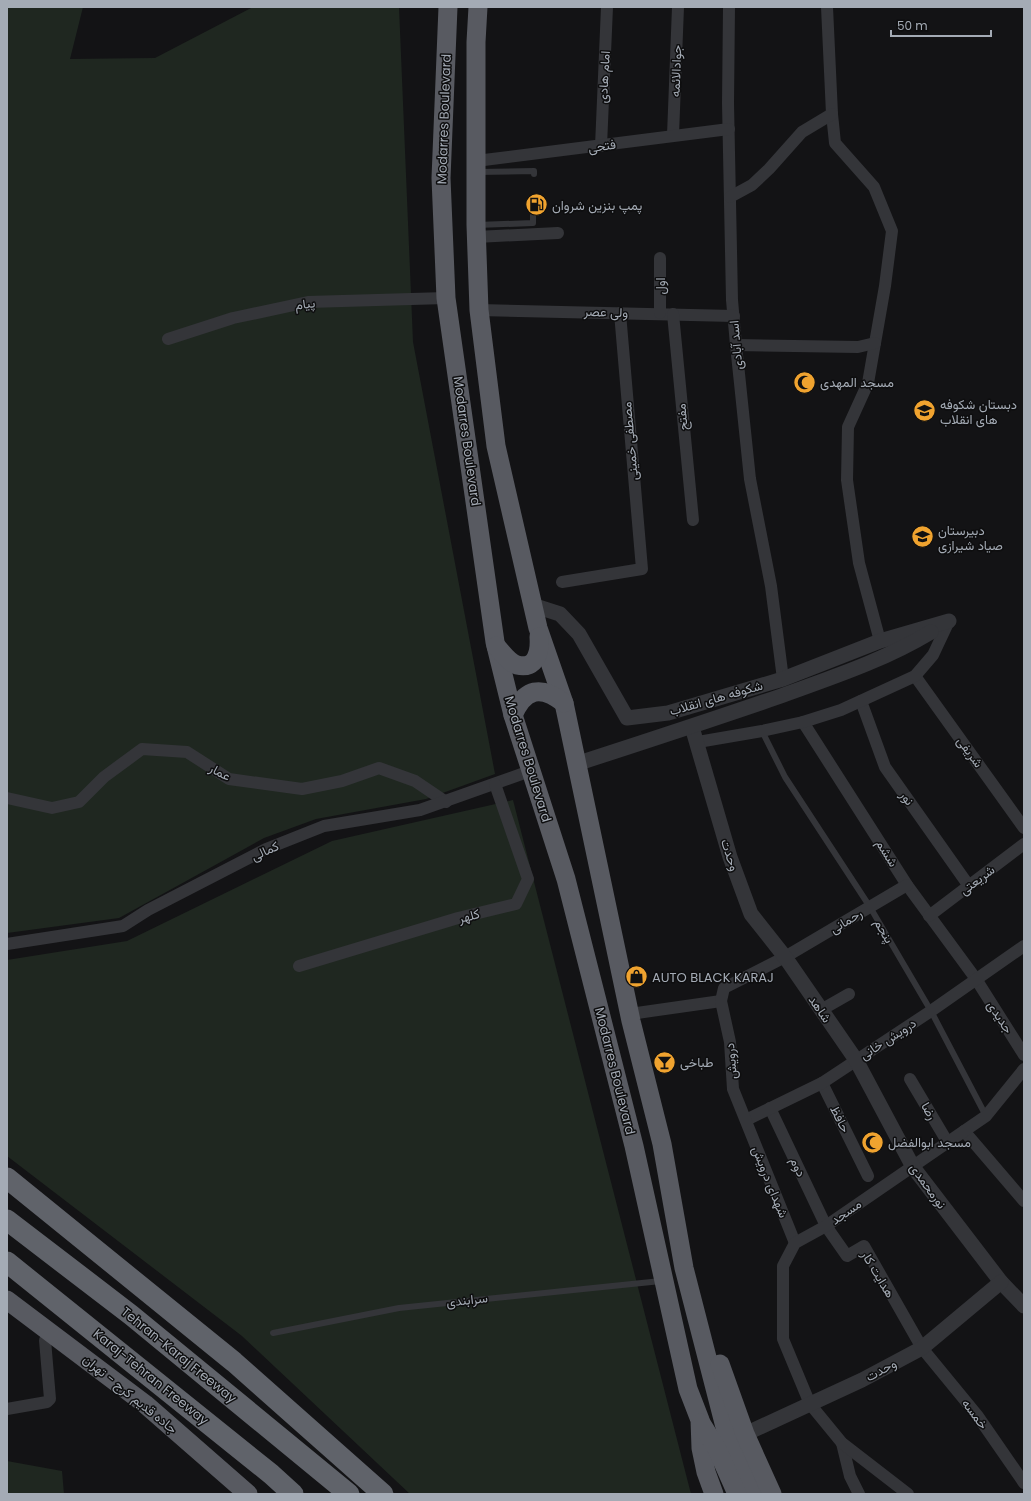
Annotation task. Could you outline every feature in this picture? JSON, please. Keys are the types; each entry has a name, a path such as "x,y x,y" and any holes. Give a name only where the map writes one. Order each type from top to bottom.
{"highway":[{"name":"Modarres Boulevard","path":"448,7 441,178 446,298 496,646 512,715 566,879 634,1146 688,1389 700,1420 702,1448 706,1472 714,1494"},
{"path":"478,7 476,42 476,231 479,310 496,446 538,628 564,703 630,1014 662,1144 684,1268 726,1431 753,1494"},
{"path":"496,646 516,665 527,665 537,658 539,654 538,628"},
{"path":"512,715 518,703 525,695 538,691 554,695 564,703"},
{"path":"7,1178 234,1362 383,1494"},
{"name":"Tehran-Karaj Freeway","path":"7,1220 131,1315 306,1457 349,1494"},
{"name":"Karaj-Tehran Freeway","path":"7,1262 240,1449 293,1494"},
{"path":"684,1268 746,1434 772,1494"},
{"name":"جاده قدیم کرج - تهران","path":"7,1300 145,1404 248,1494"},
{"name":"جاده قدیم کرج - تهران","path":"7,1312 139,1410 233,1494"},
{"path":"700,1420 717,1449 737,1494"}],"street":[{"name":"امام هادی","path":"601,146 607,7"},
{"name":"جوادالائمه","path":"673,135 678,7"},
{"name":"اسد آبادی","path":"729,7 730,197 736,345 750,479 771,586 783,679"},
{"path":"827,7 832,114 835,143 874,187 892,231 885,286 868,383 848,427 847,480 859,563 880,641"},
{"path":"730,197 752,185 769,169 802,132 832,114"},
{"name":"فتحی","path":"476,167 673,135 729,129"},
{"path":"476,231 558,233"},
{"name":"اول","path":"660,258 660,314"},
{"name":"پیام","path":"168,339 234,318 308,302 446,298"},
{"name":"ولی عصر","path":"479,310 734,316"},
{"name":"مصطفی خمینی","path":"562,582 642,569 620,313"},
{"name":"مفتح","path":"673,314 693,520"},
{"path":"736,345 858,347 875,343"},
{"name":"شکوفه های انقلاب","path":"532,605 560,614 579,634 627,718 668,713 783,679 880,641 949,621"},
{"path":"698,742 803,722 841,710 915,676 933,655 949,621"},
{"name":"شکوفه های انقلاب","path":"576,764 692,727 843,674 904,649 949,621"},
{"name":"شریفی","path":"915,676 1024,828"},
{"name":"نور","path":"861,701 885,767 969,886"},
{"name":"ششم","path":"803,722 907,885 976,979"},
{"name":"شکوفه های انقلاب","path":"692,727 698,742"},
{"name":"وحدت","path":"698,742 730,857 751,914 785,957"},
{"name":"عمار","path":"7,798 52,808 79,802 104,777 142,749 187,752 229,779 302,790 342,781 379,768 414,781 446,802"},
{"name":"کمالی","path":"7,944 123,926 148,910 266,849 324,826 420,810 530,771"},
{"name":"کلهر","path":"299,966 458,918 516,904 528,879 495,784"},
{"name":"شریعتی","path":"929,916 1024,844"},
{"name":"رحمانی","path":"721,1001 724,988 785,957 907,885"},
{"name":"درویش خانی","path":"746,1120 822,1083 931,1011 1024,946"},
{"name":"شاهد","path":"785,957 856,1060"},
{"name":"جدیدی","path":"976,979 1024,1055"},
{"path":"821,1010 849,994"},
{"path":"630,1014 721,1001"},
{"name":"درویش","path":"721,1001 730,1042 733,1088 746,1120"},
{"name":"نورمحمدی","path":"856,1060 912,1167 1001,1282"},
{"name":"مسجد","path":"795,1243 826,1226 986,1116 1024,1069"},
{"name":"رضا","path":"910,1079 948,1143"},
{"name":"حافظ","path":"822,1083 868,1176"},
{"name":"دوم","path":"770,1108 826,1226"},
{"name":"شهدای درویش","path":"746,1120 795,1243"},
{"path":"964,1131 1024,1201"},
{"name":"هدایت کار","path":"826,1226 848,1256 864,1246 922,1348"},
{"path":"795,1243 783,1266 783,1339 810,1404 842,1443 908,1494"},
{"path":"1001,1282 1024,1306"},
{"name":"وحدت","path":"746,1434 862,1380 922,1348 1001,1282"},
{"path":"7,1409 47,1402 50,1399 45,1340"},
{"name":"خمسه","path":"922,1348 977,1415 1024,1483"},
{"path":"842,1443 850,1476 858,1494"}],"lane":[{"path":"476,167 534,171 534,174"},
{"path":"476,231 533,223 533,208"},
{"name":"پنجم","path":"762,731 785,777 870,907 931,1011 986,1116"},
{"name":"سرابندی","path":"273,1333 399,1308 477,1299 581,1291 663,1281"}],"shaded area":[{"path":"7,7 83,7 70,59 155,58 253,7 399,7 413,342 495,774 426,799 316,819 264,838 119,918 7,933"},
{"path":"513,800 691,1494 410,1494 242,1336 7,1156 7,960 127,941 332,841"},
{"path":"7,1461 62,1471 64,1494 7,1494"}],"place":[{"name":"پمپ بنزین شروان","path":"536,205"},
{"name":"مسجد المهدی","path":"804,382"},
{"name":"دبستان شکوفه های انقلاب","path":"925,411"},
{"name":"دبیرستان صیاد شیرازی","path":"923,537"},
{"name":"AUTO BLACK KARAJ","path":"636,977"},
{"name":"طباخی","path":"664,1062"},
{"name":"مسجد ابوالفضل","path":"872,1142"}]}
